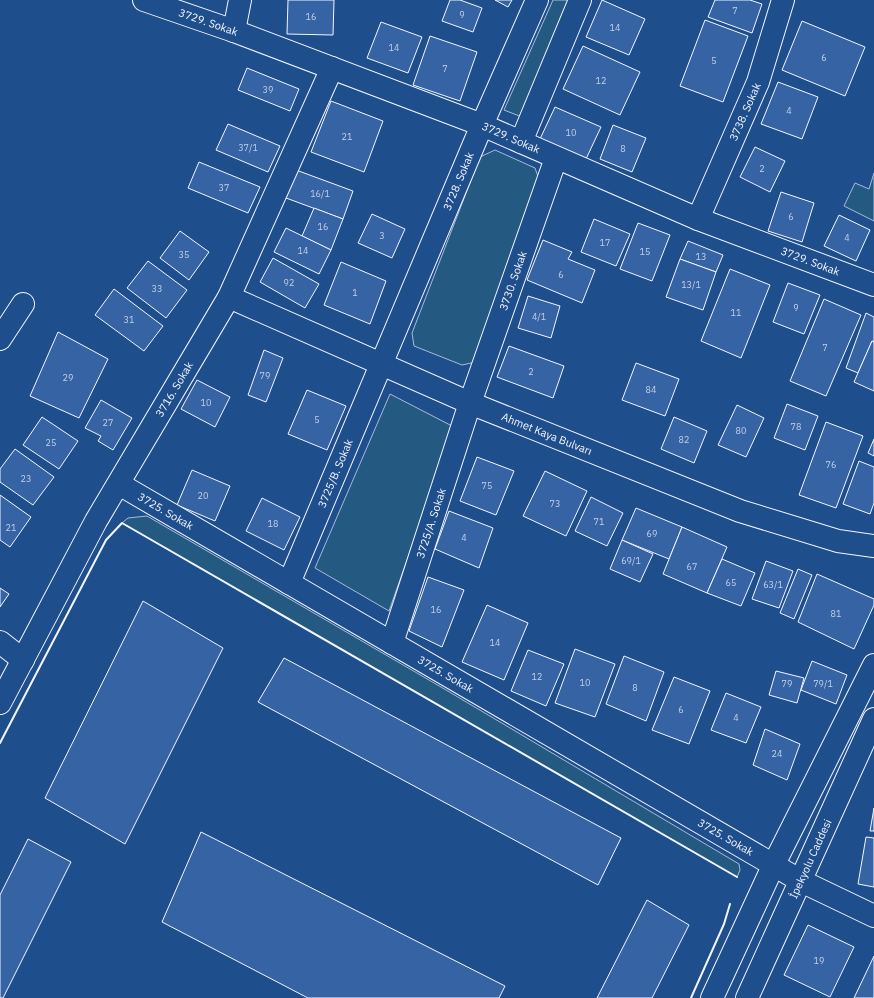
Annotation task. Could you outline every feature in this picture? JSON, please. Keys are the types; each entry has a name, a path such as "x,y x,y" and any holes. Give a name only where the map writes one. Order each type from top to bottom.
{"street":[{"name":"3729. Sokak","path":"144,0 234,31 482,125 698,219 874,285"},
{"path":"234,31 240,0"},
{"name":"3728. Sokak","path":"382,363 482,125 537,0"},
{"path":"521,142 580,0"},
{"name":"3738. Sokak","path":"698,219 758,82 783,0"},
{"name":"3716. Sokak","path":"0,703 96,521 229,297 332,68"},
{"name":"3730. Sokak","path":"470,403 556,158"},
{"name":"Ahmet Kaya Bulvarı","path":"229,297 470,403 740,511 838,541 874,546"},
{"path":"0,339 23,304"},
{"name":"3725/B. Sokak","path":"289,583 382,363"},
{"name":"3725/A. Sokak","path":"392,643 470,403"},
{"name":"3725. Sokak","path":"119,484 801,881 874,916"},
{"path":"0,642 23,660"},
{"path":"712,998 774,864 874,665"},
{"name":"İpekyolu Caddesi","path":"747,998 874,719"}],"shaded area":[{"path":"553,0 569,0 522,117 504,110"},
{"path":"495,150 535,168 540,182 476,362 462,365 414,346 412,333 480,157"},
{"path":"874,173 874,221 844,206 855,183 869,189"},
{"path":"390,394 454,427 389,611 315,568"},
{"path":"147,516 441,687 739,864 740,870 737,877 122,523 128,518"}],"building":[{"path":"288,0 334,0 333,35 287,34"},
{"path":"450,0 460,0 482,8 473,32 442,21"},
{"path":"495,0 512,0 508,7"},
{"path":"602,0 645,19 629,55 586,37"},
{"path":"715,0 750,0 762,4 752,33 708,17"},
{"path":"705,20 748,36 723,102 680,86"},
{"path":"802,21 865,47 845,96 782,70"},
{"path":"381,22 422,37 408,73 367,58"},
{"path":"430,36 477,52 460,101 413,85"},
{"path":"583,46 640,72 620,115 563,89"},
{"path":"247,68 299,89 290,111 238,90"},
{"path":"778,82 818,97 802,139 761,124"},
{"path":"331,101 383,121 364,172 311,152"},
{"path":"555,107 601,127 586,159 540,139"},
{"path":"228,124 280,146 268,172 216,150"},
{"path":"613,125 646,138 632,172 600,159"},
{"path":"755,147 785,161 770,192 740,177"},
{"path":"199,162 260,187 248,213 188,188"},
{"path":"296,170 353,191 343,219 286,198"},
{"path":"781,192 814,203 802,242 768,231"},
{"path":"314,208 343,219 331,250 302,236"},
{"path":"372,214 405,229 392,258 358,243"},
{"path":"839,215 870,230 856,261 824,246"},
{"path":"594,219 630,234 616,266 581,252"},
{"path":"638,223 670,235 652,281 620,269"},
{"path":"286,228 331,250 319,274 274,252"},
{"path":"180,231 209,252 189,280 160,258"},
{"path":"543,240 572,252 568,259 595,270 582,303 527,280"},
{"path":"688,241 723,255 716,272 680,259"},
{"path":"273,258 319,284 305,308 260,282"},
{"path":"680,259 716,272 703,310 666,297"},
{"path":"148,261 187,290 166,318 127,288"},
{"path":"341,262 386,281 370,324 324,305"},
{"path":"730,269 770,285 741,358 701,341"},
{"path":"788,283 820,295 804,334 773,322"},
{"path":"114,289 163,326 144,351 95,315"},
{"path":"528,296 560,306 551,338 518,328"},
{"path":"824,299 861,315 826,396 790,381"},
{"path":"866,313 874,317 874,342 872,341 858,373 846,368"},
{"path":"58,332 108,359 79,418 30,396"},
{"path":"872,341 874,342 874,391 854,382"},
{"path":"509,346 564,366 553,398 497,377"},
{"path":"264,350 283,358 266,402 248,395"},
{"path":"636,363 679,379 665,416 622,400"},
{"path":"197,380 230,397 215,427 181,409"},
{"path":"307,390 346,406 327,450 288,434"},
{"path":"101,400 132,418 113,450 98,441 101,436 85,428"},
{"path":"787,404 818,416 805,450 774,438"},
{"path":"737,405 764,418 746,457 718,445"},
{"path":"42,417 78,441 59,469 23,445"},
{"path":"674,417 707,431 694,463 661,449"},
{"path":"826,422 863,436 836,508 799,495"},
{"path":"874,439 874,456 868,453"},
{"path":"15,449 54,477 33,505 0,482 0,469"},
{"path":"477,457 514,471 496,515 460,501"},
{"path":"859,461 874,467 874,503 870,514 843,504"},
{"path":"192,470 230,486 215,521 177,505"},
{"path":"545,471 587,491 566,536 523,516"},
{"path":"0,495 31,517 10,547 0,540"},
{"path":"591,497 623,513 607,546 575,531"},
{"path":"262,498 300,517 284,550 246,531"},
{"path":"636,508 682,527 669,559 622,540"},
{"path":"449,511 493,528 479,568 435,549"},
{"path":"682,527 727,547 707,593 663,574"},
{"path":"622,540 653,554 640,582 610,569"},
{"path":"722,559 755,573 741,606 707,593"},
{"path":"766,561 793,571 779,608 752,599"},
{"path":"798,569 812,575 794,619 780,613"},
{"path":"817,574 874,599 874,605 854,649 798,622"},
{"path":"428,577 464,590 442,647 409,631"},
{"path":"0,588 9,594 0,607"},
{"path":"143,601 223,648 125,844 45,798"},
{"path":"487,605 528,623 504,680 462,662"},
{"path":"575,649 615,664 595,717 555,703"},
{"path":"528,650 564,664 546,706 511,691"},
{"path":"624,656 664,672 646,721 606,704"},
{"path":"284,658 621,838 598,885 258,702"},
{"path":"812,661 847,675 836,704 801,690"},
{"path":"776,671 804,678 797,703 769,695"},
{"path":"674,677 710,691 689,744 652,730"},
{"path":"726,693 761,707 746,743 711,730"},
{"path":"765,729 800,744 787,780 753,765"},
{"path":"874,808 874,831 870,831"},
{"path":"201,832 505,986 499,998 308,998 162,922"},
{"path":"866,837 874,838 874,887 858,884"},
{"path":"28,839 71,862 3,998 0,998 0,895"},
{"path":"647,900 689,925 652,998 597,998"},
{"path":"808,925 854,947 830,997 784,975"},
{"path":"874,956 874,998 854,998"}],"wall":[{"path":"0,743 106,540 122,523 737,877"},
{"path":"691,998 724,924 730,904"}]}
